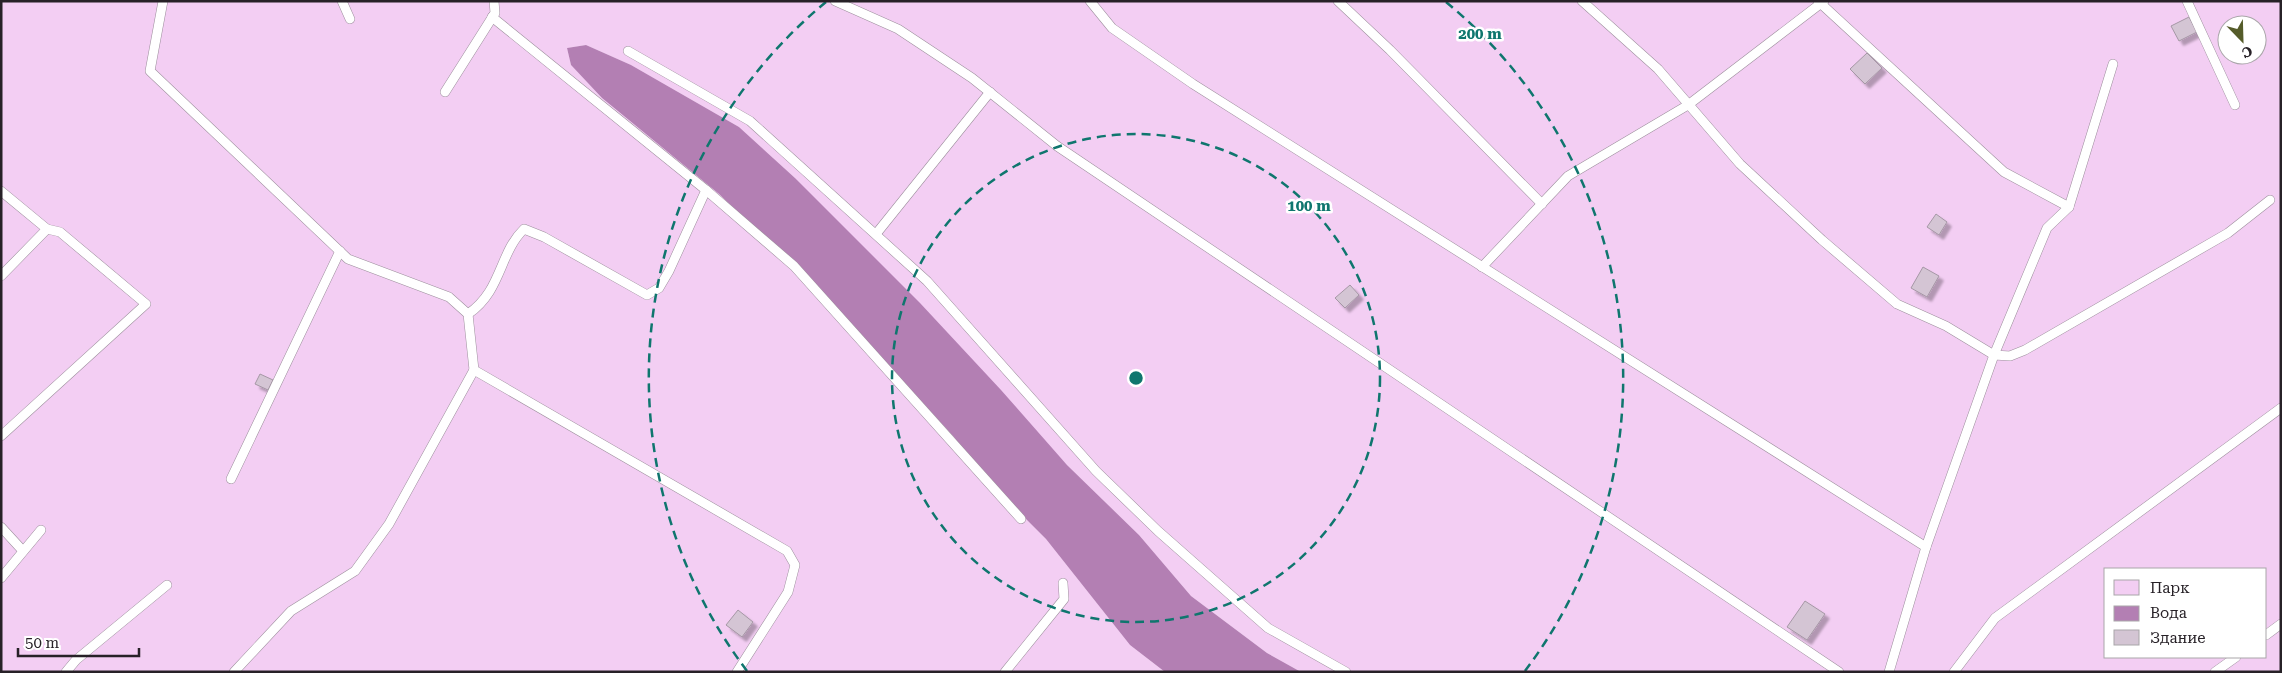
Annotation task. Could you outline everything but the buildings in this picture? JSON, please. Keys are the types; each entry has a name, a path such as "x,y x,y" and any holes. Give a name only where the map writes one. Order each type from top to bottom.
{"lane":[{"path":"163,1 150,71 348,259 449,297 468,314 474,370 389,524 355,571 291,611 234,672"},
{"path":"342,1 350,19"},
{"path":"445,92 495,13 494,1"},
{"path":"835,1 898,29 990,92 1057,146 1839,672"},
{"path":"1090,1 1112,28 1184,78 1926,547"},
{"path":"1338,1 1390,50 1542,204"},
{"path":"1582,1 1658,69 1740,164 1884,294 1897,304 1946,326 1994,355 2010,356 2025,350 2228,233 2270,200"},
{"path":"2187,1 2235,106"},
{"path":"1482,267 1568,176 1688,105 1821,2 2004,172 2069,207"},
{"path":"492,17 706,190 794,266 1021,519"},
{"path":"628,51 750,121 927,281 1096,471 1158,531 1268,628 1346,672"},
{"path":"1889,672 1926,547 1994,355 2047,228 2069,207 2113,64"},
{"path":"876,234 990,92"},
{"path":"468,314 476,308 497,282 515,238 524,229 544,237 647,295 659,288 670,271 706,190"},
{"path":"1,191 47,229 60,232 146,304 1,436"},
{"path":"1,276 47,229"},
{"path":"231,480 340,252"},
{"path":"474,370 787,551 795,565 788,592 737,672"},
{"path":"1954,672 1995,618 2281,408"},
{"path":"1,527 23,551"},
{"path":"1,578 41,530"},
{"path":"1005,672 1064,599 1063,583"},
{"path":"66,672 76,660 167,585"},
{"path":"2267,634 2281,624"},
{"path":"2215,672 2235,658"}],"green space":[{"path":"1,1 2281,1 2281,672 1301,672 1267,653 1191,596 1139,535 1067,465 795,178 739,127 631,65 586,45 567,48 571,65 602,98 719,194 818,289 953,436 988,481 1046,539 1130,645 1165,672 1,672"}],"water":[{"path":"586,45 631,65 739,127 795,178 920,303 1001,390 1067,465 1139,535 1191,596 1267,653 1301,672 1165,672 1130,645 1046,539 988,481 953,436 818,289 719,194 602,98 571,65 567,48"}]}
